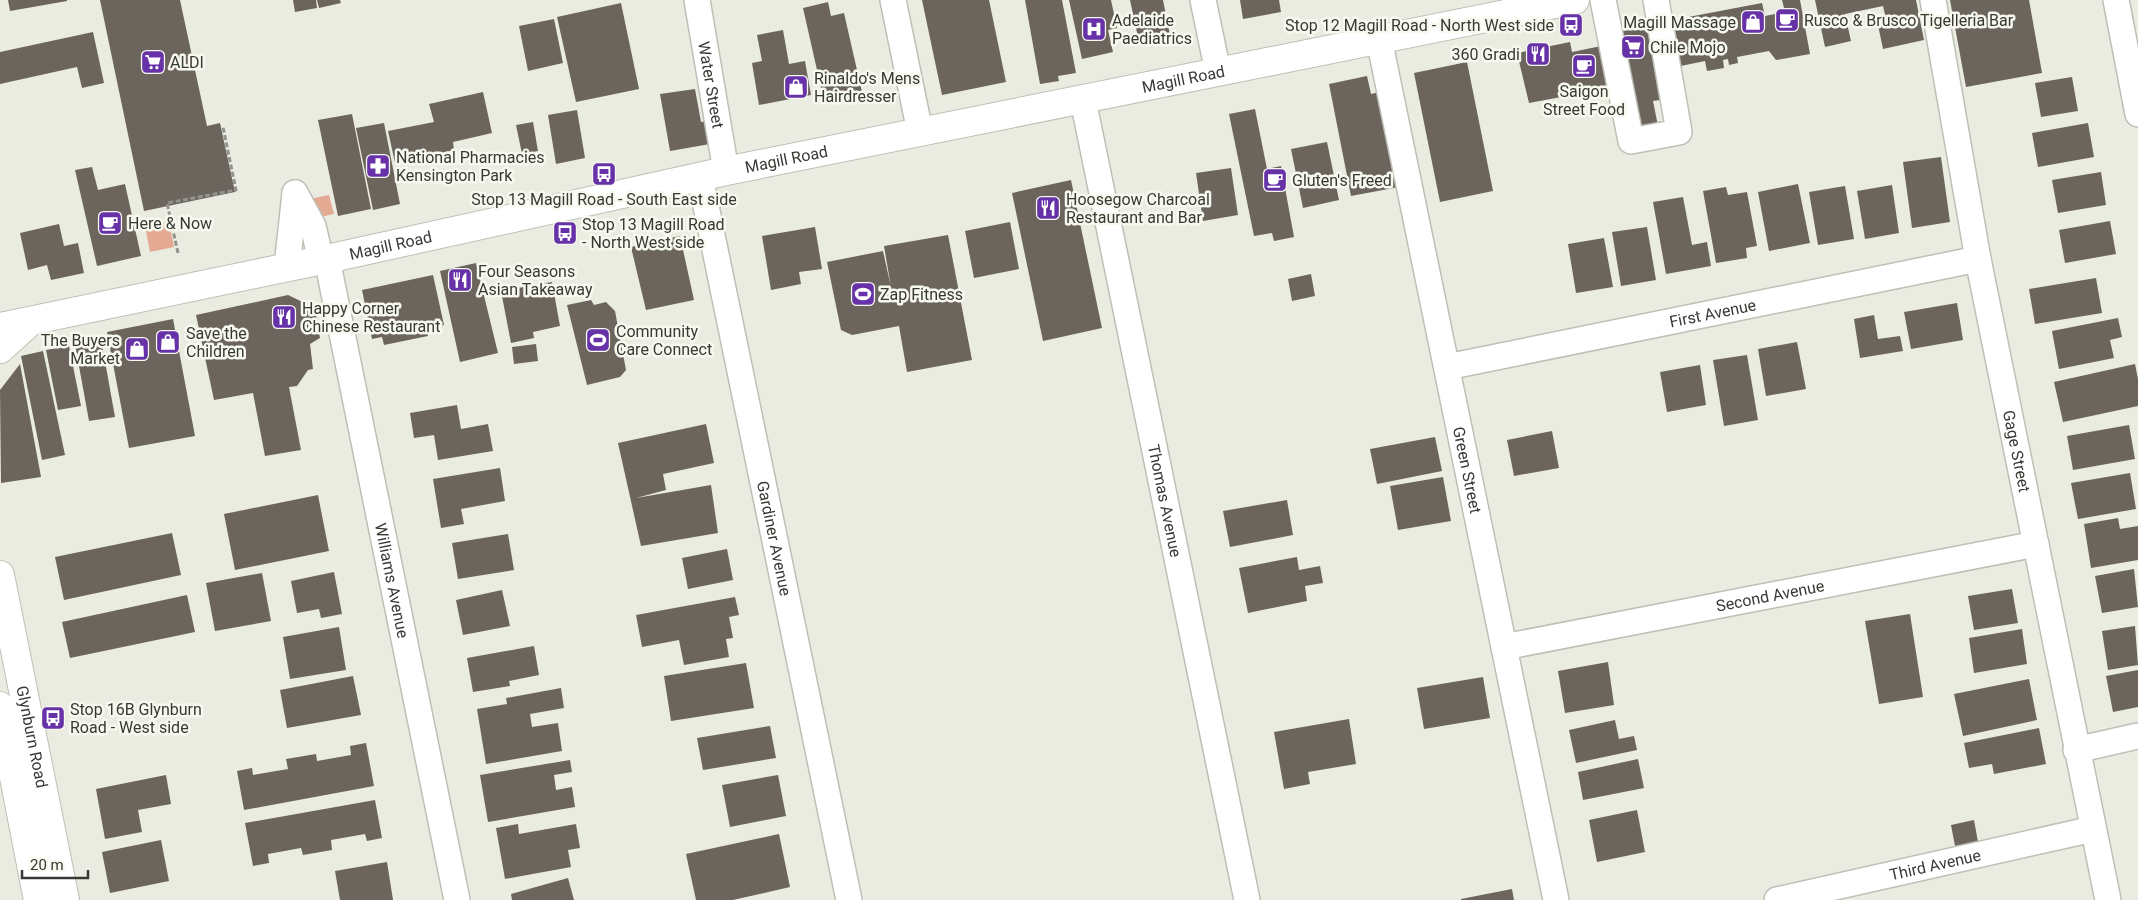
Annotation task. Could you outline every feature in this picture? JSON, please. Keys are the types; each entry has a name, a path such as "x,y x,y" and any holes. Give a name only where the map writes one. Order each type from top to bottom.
{"main road":[{"name":"Magill Road","path":"0,327 324,260 726,171 1575,0"},
{"path":"0,349 32,320"},
{"name":"Glynburn Road","path":"0,575 43,860 38,900"},
{"name":"Glynburn Road","path":"0,706 43,860 64,900"}],"street":[{"name":"Water Street","path":"697,0 726,171"},
{"path":"893,0 920,132"},
{"path":"1203,0 1218,72"},
{"path":"1603,0 1631,141 1679,132 1656,0"},
{"name":"Gage Street","path":"1933,0 1978,259 2076,750 2108,900"},
{"path":"2116,0 2138,114"},
{"name":"Green Street","path":"1379,40 1556,900"},
{"name":"Thomas Avenue","path":"1083,100 1247,900"},
{"name":"Gardiner Avenue","path":"700,177 849,900"},
{"name":"Williams Avenue","path":"287,267 295,193 314,226 324,260 457,900"},
{"name":"First Avenue","path":"1447,367 1978,259"},
{"name":"Second Avenue","path":"1504,647 2036,544"},
{"path":"2076,750 2138,736"},
{"name":"Third Avenue","path":"1777,900 2093,829"}],"path":[{"path":"178,253 167,203 236,190 223,127"}],"shaded area":[{"path":"329,195 334,214 315,218 305,200"},
{"path":"169,222 174,247 150,252 145,226"}],"building":[{"path":"8,0 67,0 67,1 10,11"},
{"name":"ALDI","path":"100,0 180,0 207,126 220,123 235,192 144,211"},
{"path":"293,0 316,0 317,8 295,12"},
{"path":"317,0 340,0 341,3 319,8"},
{"path":"922,0 989,0 1006,82 942,95"},
{"path":"1025,0 1062,0 1076,73 1058,76 1059,81 1040,84"},
{"name":"Adelaide Paediatrics","path":"1069,0 1111,0 1117,28 1108,30 1113,52 1082,59"},
{"path":"1130,0 1163,0 1170,35 1139,42"},
{"path":"1240,0 1279,0 1281,12 1243,19"},
{"path":"1782,0 1800,0 1810,54 1776,60 1769,51 1737,57 1738,63 1729,65 1728,59 1723,60 1724,68 1707,71 1705,61 1671,68 1662,22 1762,3 1765,16 1785,12"},
{"path":"1815,0 1916,0 1924,40 1883,49 1878,25 1887,23 1883,6 1845,14 1851,41 1825,47"},
{"path":"1950,0 2029,0 2042,73 1966,87"},
{"path":"828,2 831,16 844,13 862,92 824,101 803,8"},
{"path":"621,3 639,89 576,102 557,17"},
{"path":"554,19 563,63 528,71 519,26"},
{"path":"1653,26 1667,99 1653,101 1659,131 1635,136 1616,32"},
{"path":"783,30 789,64 805,61 811,95 759,105 752,63 762,61 757,35"},
{"path":"93,32 104,83 82,88 77,67 0,84 0,52"},
{"path":"1570,42 1572,52 1606,45 1615,87 1529,103 1517,53"},
{"path":"1467,62 1493,191 1440,202 1414,73"},
{"path":"1367,76 1371,94 1380,92 1399,187 1351,196 1329,84"},
{"path":"2072,77 2078,111 2041,117 2035,83"},
{"path":"695,89 701,122 707,121 710,144 670,151 660,94"},
{"path":"483,92 492,133 453,142 454,150 395,163 388,131 434,122 429,104"},
{"path":"1255,109 1267,169 1281,166 1294,237 1274,241 1272,233 1254,236 1229,114"},
{"path":"577,110 585,158 556,164 548,115"},
{"path":"352,114 371,209 338,216 318,120"},
{"path":"533,122 538,151 522,154 516,125"},
{"name":"National Pharmacies Kensington Park","path":"384,123 400,204 373,210 356,128"},
{"path":"2088,123 2094,157 2038,167 2032,133"},
{"path":"1327,142 1339,200 1303,208 1291,149"},
{"path":"1941,157 1950,222 1912,228 1903,162"},
{"name":"Here & Now","path":"92,167 98,190 125,184 141,256 97,266 75,170"},
{"path":"1231,168 1238,215 1203,221 1196,173"},
{"path":"2101,172 2106,205 2058,213 2052,180"},
{"path":"1071,180 1102,328 1043,341 1012,193"},
{"path":"1798,184 1810,243 1769,251 1758,192"},
{"path":"1892,185 1899,233 1865,239 1857,191"},
{"path":"1845,186 1854,239 1818,245 1809,192"},
{"path":"1726,187 1728,195 1747,192 1757,246 1746,248 1747,258 1716,263 1703,191"},
{"path":"1683,197 1692,245 1707,242 1711,266 1666,274 1653,202"},
{"path":"2110,221 2116,254 2065,263 2059,230"},
{"path":"1010,222 1019,269 974,278 965,231"},
{"path":"59,224 64,246 78,243 84,273 51,280 47,265 28,270 20,233"},
{"path":"815,227 822,269 799,272 801,284 771,290 762,236"},
{"path":"1647,227 1656,280 1621,286 1612,232"},
{"path":"948,235 972,360 907,372 899,326 852,335 841,330 827,262 883,251 891,287 884,246"},
{"path":"680,236 694,300 646,310 631,247"},
{"path":"1604,238 1613,287 1576,293 1568,244"},
{"path":"476,263 498,353 460,362 440,271"},
{"path":"1311,274 1315,296 1292,301 1288,279"},
{"path":"433,275 444,325 427,328 428,336 384,345 382,337 372,339 362,290"},
{"path":"2096,278 2102,313 2035,324 2029,289"},
{"path":"552,282 560,326 533,332 534,338 511,343 501,291"},
{"path":"288,295 315,308 320,338 310,344 313,369 308,370 297,386 289,387 301,450 265,456 253,393 214,400 196,315"},
{"name":"Community Care Connect","path":"591,300 594,305 606,302 615,311 626,370 620,377 587,385 567,305"},
{"path":"1957,303 1963,340 1911,349 1904,312"},
{"path":"1874,315 1878,339 1900,336 1903,351 1860,358 1854,319"},
{"path":"2118,318 2122,337 2110,340 2114,358 2059,369 2052,331"},
{"path":"173,319 195,436 129,448 107,332"},
{"path":"101,339 115,417 89,421 75,344"},
{"path":"1797,342 1806,389 1766,396 1758,349"},
{"path":"536,344 538,361 514,364 512,347"},
{"path":"69,346 81,406 58,410 46,350"},
{"path":"43,351 65,455 42,460 21,356"},
{"path":"1747,355 1758,420 1724,426 1713,360"},
{"path":"20,364 41,477 1,483 0,390"},
{"path":"2135,364 2138,379 2138,406 2063,422 2054,382"},
{"path":"1700,365 1706,405 1667,412 1660,372"},
{"path":"457,405 461,429 488,424 493,451 438,460 434,435 414,438 410,413"},
{"path":"706,424 714,463 663,474 666,490 636,498 711,485 718,533 641,546 618,443"},
{"path":"2129,425 2135,459 2073,470 2067,436"},
{"path":"1552,431 1559,468 1514,476 1507,440"},
{"path":"1435,437 1442,471 1377,484 1370,449"},
{"path":"500,468 505,501 461,509 464,524 441,528 433,479"},
{"path":"2130,473 2136,509 2078,519 2071,483"},
{"path":"1443,477 1451,521 1398,530 1390,486"},
{"path":"318,495 329,551 235,570 224,514"},
{"path":"1287,500 1293,535 1230,547 1223,511"},
{"path":"2118,518 2120,529 2138,526 2138,560 2091,568 2084,524"},
{"path":"172,533 181,575 64,600 55,557"},
{"path":"508,534 514,570 458,579 452,543"},
{"path":"727,549 733,580 688,589 682,558"},
{"path":"1297,557 1299,570 1320,566 1323,583 1305,586 1307,601 1248,613 1239,568"},
{"path":"2134,569 2138,607 2102,613 2095,576"},
{"path":"334,572 342,614 321,618 319,609 297,613 291,581"},
{"path":"262,573 271,621 215,631 206,583"},
{"path":"2012,589 2018,623 1974,630 1968,596"},
{"path":"502,590 510,626 463,635 456,600"},
{"path":"187,595 195,632 70,658 62,622"},
{"path":"735,597 739,615 729,617 733,638 726,639 729,657 684,665 679,640 642,647 636,615"},
{"path":"1910,614 1923,697 1879,704 1865,621"},
{"path":"2135,626 2138,665 2108,670 2102,631"},
{"path":"339,627 346,670 290,679 283,637"},
{"path":"2022,629 2027,664 1974,673 1969,638"},
{"path":"534,646 539,675 509,681 510,686 473,692 467,658"},
{"path":"1608,662 1614,705 1565,713 1558,671"},
{"path":"746,663 754,708 671,721 664,676"},
{"path":"2138,670 2138,707 2113,712 2106,676"},
{"path":"353,676 361,715 287,728 280,690"},
{"path":"1483,677 1490,718 1424,729 1417,688"},
{"path":"2029,679 2037,720 1963,736 1954,694"},
{"path":"561,688 564,708 530,714 532,727 558,723 562,751 486,764 477,709 507,704 506,698"},
{"path":"1349,719 1356,764 1308,772 1310,784 1284,789 1274,732"},
{"path":"1615,720 1619,739 1634,736 1637,750 1576,763 1569,730"},
{"path":"770,726 776,758 703,770 697,738"},
{"path":"2039,728 2046,764 1994,774 1992,764 1969,768 1964,743"},
{"path":"366,743 374,786 244,810 237,771 252,768 253,775 288,769 286,759 316,754 317,761 351,755 350,746"},
{"path":"1638,759 1644,788 1583,800 1578,772"},
{"path":"570,760 572,772 554,775 556,790 572,787 575,807 488,822 480,775"},
{"path":"166,775 171,804 138,810 142,832 105,839 96,789"},
{"path":"778,775 786,816 730,827 722,785"},
{"path":"375,800 382,838 367,841 365,834 331,840 332,850 303,855 301,848 268,854 269,863 253,866 245,823"},
{"path":"1637,810 1645,852 1597,862 1589,820"},
{"path":"1974,820 1978,842 1955,846 1951,825"},
{"path":"518,824 519,834 576,824 580,848 568,850 571,867 505,879 496,828"},
{"path":"779,834 790,887 733,900 696,900 686,854"},
{"path":"161,840 169,881 110,893 102,852"},
{"path":"387,862 393,900 340,900 335,871"},
{"path":"568,878 574,900 512,900 511,894"},
{"path":"1512,889 1514,900 1461,900 1461,899"}],"place":[{"name":"Rusco & Brusco Tigelleria Bar","path":"1787,20"},
{"name":"Magill Massage","path":"1753,22"},
{"name":"Stop 12 Magill Road - North West side","path":"1571,25"},
{"name":"Adelaide Paediatrics","path":"1094,29"},
{"name":"Chile Mojo","path":"1633,47"},
{"name":"360 Gradi","path":"1538,54"},
{"name":"ALDI","path":"153,62"},
{"name":"Saigon Street Food","path":"1584,66"},
{"name":"Rinaldo's Mens Hairdresser","path":"796,87"},
{"name":"National Pharmacies Kensington Park","path":"378,166"},
{"name":"Stop 13 Magill Road - South East side","path":"604,174"},
{"name":"Gluten's Freed","path":"1275,180"},
{"name":"Hoosegow Charcoal Restaurant and Bar","path":"1048,208"},
{"name":"Here & Now","path":"110,223"},
{"name":"Stop 13 Magill Road - North West side","path":"565,233"},
{"name":"Four Seasons Asian Takeaway","path":"460,280"},
{"name":"Zap Fitness","path":"863,294"},
{"name":"Happy Corner Chinese Restaurant","path":"284,317"},
{"name":"Community Care Connect","path":"598,340"},
{"name":"Save the Children","path":"168,342"},
{"name":"The Buyers Market","path":"137,349"},
{"name":"Stop 16B Glynburn Road - West side","path":"53,718"}]}
